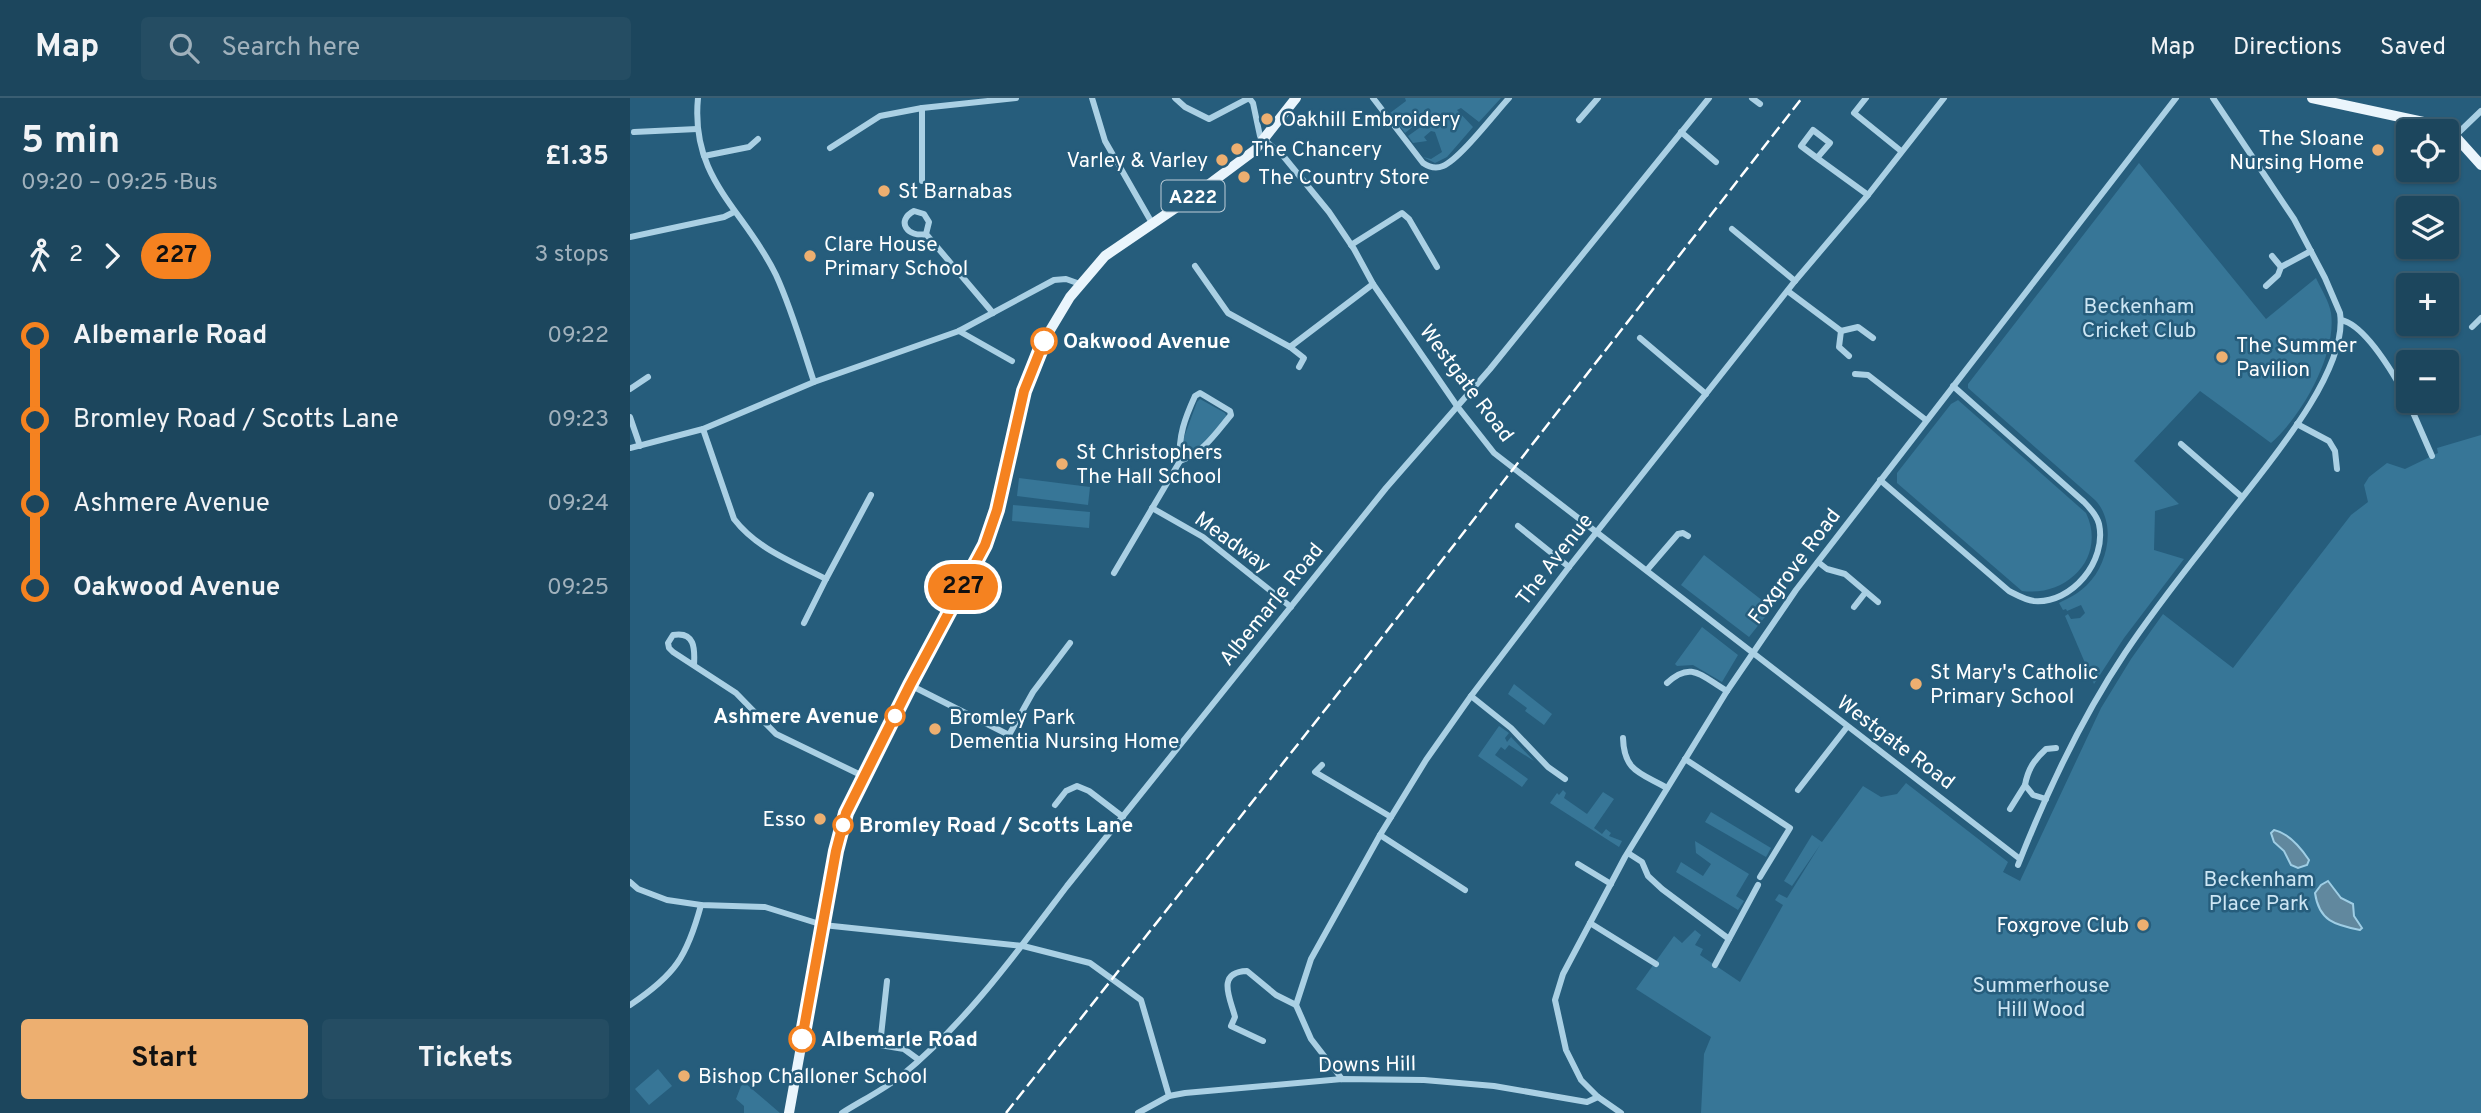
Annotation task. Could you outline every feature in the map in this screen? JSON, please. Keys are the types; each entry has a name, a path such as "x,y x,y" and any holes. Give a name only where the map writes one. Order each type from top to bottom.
{"main road":[{"name":"A222","path":"789,1113 836,851 846,813 910,685 985,545 997,510 1031,369 1049,331 1080,284 1105,256 1227,172 1265,140 1296,98"},
{"path":"2312,98 2409,119"},
{"path":"2459,143 2481,165"}],"street":[{"path":"698,98 697,129 711,175 775,274 794,319 814,382"},
{"path":"830,148 880,116 922,108 1016,98"},
{"path":"1092,98 1105,141 1152,223"},
{"path":"1175,98 1207,119 1249,98 1253,103 1261,136 1265,140"},
{"path":"1373,98 1423,163 1432,167 1444,166 1455,158 1509,98"},
{"path":"1579,120 1598,98"},
{"name":"Albemarle Road","path":"842,1113 898,1078 919,1060 948,1032 1023,946 1400,471 1490,369 1709,98"},
{"path":"1752,98 1760,104"},
{"path":"1866,98 1854,113 1901,151"},
{"name":"The Avenue","path":"1296,1004 1311,960 1380,835 1426,760 1471,696 1569,567 1944,98"},
{"name":"Foxgrove Road","path":"1621,1113 1598,1097 1581,1080 1566,1050 1555,1000 1563,974 1611,884 1667,788 1753,652 1880,480 2176,98"},
{"path":"2025,785 2034,795 2046,799 2102,689 2125,652 2297,424 2330,365 2336,346 2341,320 2335,299 2289,211 2213,98"},
{"path":"922,108 922,181"},
{"path":"2459,126 2481,111"},
{"path":"634,132 697,129"},
{"path":"1817,158 1830,143 1813,130 1801,146 1817,158 1868,195"},
{"path":"1681,132 1716,162"},
{"path":"704,156 749,147 758,139"},
{"name":"Westgate Road","path":"1265,140 1284,156 1329,212 1373,284 1457,406 1502,459 2019,862 2046,799"},
{"path":"914,211 925,214 929,222 926,234 915,235 908,232 904,226 904,219 908,214 914,211"},
{"path":"630,237 724,217 734,212"},
{"path":"1351,245 1402,213 1409,219 1437,267"},
{"path":"1731,229 1796,281"},
{"path":"926,234 993,313"},
{"path":"2266,286 2278,275 2281,267 2311,251"},
{"path":"2272,256 2281,267"},
{"path":"1195,266 1228,313 1290,347 1304,358 1299,367"},
{"path":"630,448 702,429 814,382 958,331 1058,279 1080,284"},
{"path":"1290,347 1373,284"},
{"path":"1788,292 1840,331 1858,327 1873,338"},
{"path":"2472,327 2481,318"},
{"path":"2341,320 2357,328 2396,380"},
{"path":"958,331 1012,362"},
{"path":"1840,331 1839,346 1849,356"},
{"path":"1640,338 1706,394"},
{"path":"1855,374 1868,375 1926,420"},
{"path":"630,389 648,377"},
{"path":"1880,480 2009,592 2036,601 2048,600 2067,592 2086,576 2094,562 2099,542 2099,524 2094,513 1953,386"},
{"path":"1114,573 1180,461 1181,433 1195,396 1200,393 1230,411 1231,415 1203,449 1180,461"},
{"path":"2414,413 2432,456"},
{"path":"630,417 640,446"},
{"path":"2297,424 2329,441 2335,451 2337,469"},
{"path":"702,429 734,519 743,530 761,545 826,579"},
{"path":"2181,444 2242,498"},
{"path":"804,623 871,495"},
{"name":"Meadway","path":"1152,508 1203,537 1291,607"},
{"path":"1518,526 1569,567"},
{"path":"1647,570 1678,534 1688,536"},
{"path":"1818,562 1827,569 1845,574 1878,601"},
{"path":"1854,607 1865,593"},
{"path":"694,665 695,646 682,635 673,635 668,643 669,648 694,665 736,693 776,734 865,777"},
{"path":"910,685 1009,735 1033,692 1070,643"},
{"path":"1667,683 1677,674 1692,671 1727,691"},
{"path":"1471,696 1511,728 1548,767 1565,779"},
{"path":"1798,790 1847,727"},
{"path":"1623,738 1623,751 1629,766 1667,788"},
{"path":"2010,809 2025,785 2027,773 2035,759 2046,749 2056,748"},
{"path":"1685,759 1790,828 1715,965"},
{"path":"1322,765 1315,772 1391,817"},
{"path":"1055,805 1071,788 1083,788 1123,817"},
{"path":"1380,835 1465,890"},
{"path":"1628,853 1642,862 1648,876 1662,889 1729,939"},
{"path":"1578,864 1611,884"},
{"path":"630,882 638,889 667,900 701,905 765,907 823,925 1023,946 1090,963 1141,1000 1169,1096"},
{"path":"630,1005 656,988 681,960 701,905"},
{"path":"1590,923 1656,964"},
{"path":"1263,1041 1231,1026 1235,1017 1227,992 1230,978 1236,973 1247,971 1276,995 1296,1004 1311,1039 1342,1079"},
{"path":"887,982 880,1045 904,1049 919,1060"},
{"name":"Downs Hill","path":"1138,1113 1169,1096 1342,1079 1462,1083 1587,1102 1598,1097"}],"green space":[{"path":"1405,98 1501,98 1479,122 1461,108 1457,110 1473,127 1447,157 1435,163 1423,157 1431,159 1442,152 1435,132 1431,131 1424,137 1427,141 1413,143 1408,136 1429,121 1426,116 1405,133 1390,113 1406,101"},
{"name":"Beckenham Cricket Club","path":"2139,163 2266,319 2316,278 2330,309 2331,330 2323,366 2305,402 2271,443 2200,391 2134,461 2179,504 2155,511 2154,550 2184,559 2124,638 2094,684 2065,616 2068,614 2071,619 2080,618 2085,613 2081,605 2067,611 2063,610 2059,603 2084,588 2100,567 2105,555 2108,532 2102,509 1968,388 1968,384"},
{"path":"1200,399 1225,413 1227,417 1199,449 1192,451 1185,447 1183,440"},
{"path":"1958,400 2086,513 2091,529 2091,545 2087,559 2068,581 2054,588 2022,591 1897,483 1897,473 1951,404"},
{"name":"Beckenham Place Park","path":"2481,435 2481,1113 1701,1113 1704,1054 1711,1037 1636,989 1674,936 1682,943 1695,930 1701,935 1695,945 1703,949 1700,955 1740,982 1783,905 1775,900 1779,894 1787,898 1820,845 1792,886 1784,881 1812,835 1822,842 1863,786 1881,797 1897,794 1906,783 2008,862 2003,872 2020,881 2101,708 2163,614 2233,668 2351,515 2368,502 2364,485 2369,477 2387,463 2405,469 2438,453 2437,448"},
{"path":"1019,478 1090,487 1088,505 1017,496"},
{"path":"1013,505 1090,512 1089,528 1012,521"},
{"path":"1704,555 1772,608 1749,637 1681,585"},
{"path":"1702,627 1738,655 1722,682 1693,665 1675,664"},
{"path":"1514,684 1552,714 1544,725 1508,694"},
{"path":"1499,726 1509,733 1505,738 1507,742 1511,737 1534,761 1509,745 1505,750 1501,747 1495,755 1528,779 1522,787 1478,756"},
{"path":"1563,790 1566,793 1564,798 1587,814 1603,792 1614,799 1594,828 1602,834 1606,829 1611,833 1609,836 1622,841 1619,847 1550,803 1557,793 1559,795"},
{"path":"1711,812 1771,848 1766,857 1705,822"},
{"path":"1695,841 1749,874 1736,896 1744,901 1738,910 1676,872 1681,862 1703,876 1711,864 1696,853"},
{"path":"658,1069 672,1086 649,1105 635,1089"},
{"path":"745,1083 780,1113 744,1113 744,1106 736,1099"}],"shaded area":[{"path":"2274,830 2284,834 2298,846 2309,860 2307,865 2298,868 2291,865 2284,851 2274,842 2271,833"},
{"path":"2328,881 2341,898 2353,904 2354,916 2362,928 2360,930 2330,920 2320,910 2315,893"}],"railway":[{"path":"1006,1113 1355,672 1802,98"}],"bus line":[{"name":"227","path":"802,1039 836,851 846,813 910,685 985,545 997,510 1024,391 1044,341"}],"place":[{"name":"Oakhill Embroidery","path":"1267,119"},
{"name":"The Chancery","path":"1237,149"},
{"name":"The Sloane Nursing Home","path":"2378,150"},
{"name":"Varley & Varley","path":"1222,160"},
{"name":"The Country Store","path":"1244,177"},
{"name":"St Barnabas","path":"884,191"},
{"name":"Clare House Primary School","path":"810,256"},
{"name":"Oakwood Avenue","path":"1044,341"},
{"name":"The Summer Pavilion","path":"2222,357"},
{"name":"St Christophers The Hall School","path":"1062,464"},
{"name":"St Mary's Catholic Primary School","path":"1916,684"},
{"name":"Ashmere Avenue","path":"895,716"},
{"name":"Bromley Park Dementia Nursing Home","path":"935,729"},
{"name":"Esso","path":"820,819"},
{"name":"Bromley Road / Scotts Lane","path":"843,825"},
{"name":"Foxgrove Club","path":"2143,925"},
{"name":"Albemarle Road","path":"802,1039"},
{"name":"Bishop Challoner School","path":"684,1076"}],"park label":[{"name":"Summerhouse Hill Wood","path":"2041,997"}]}
